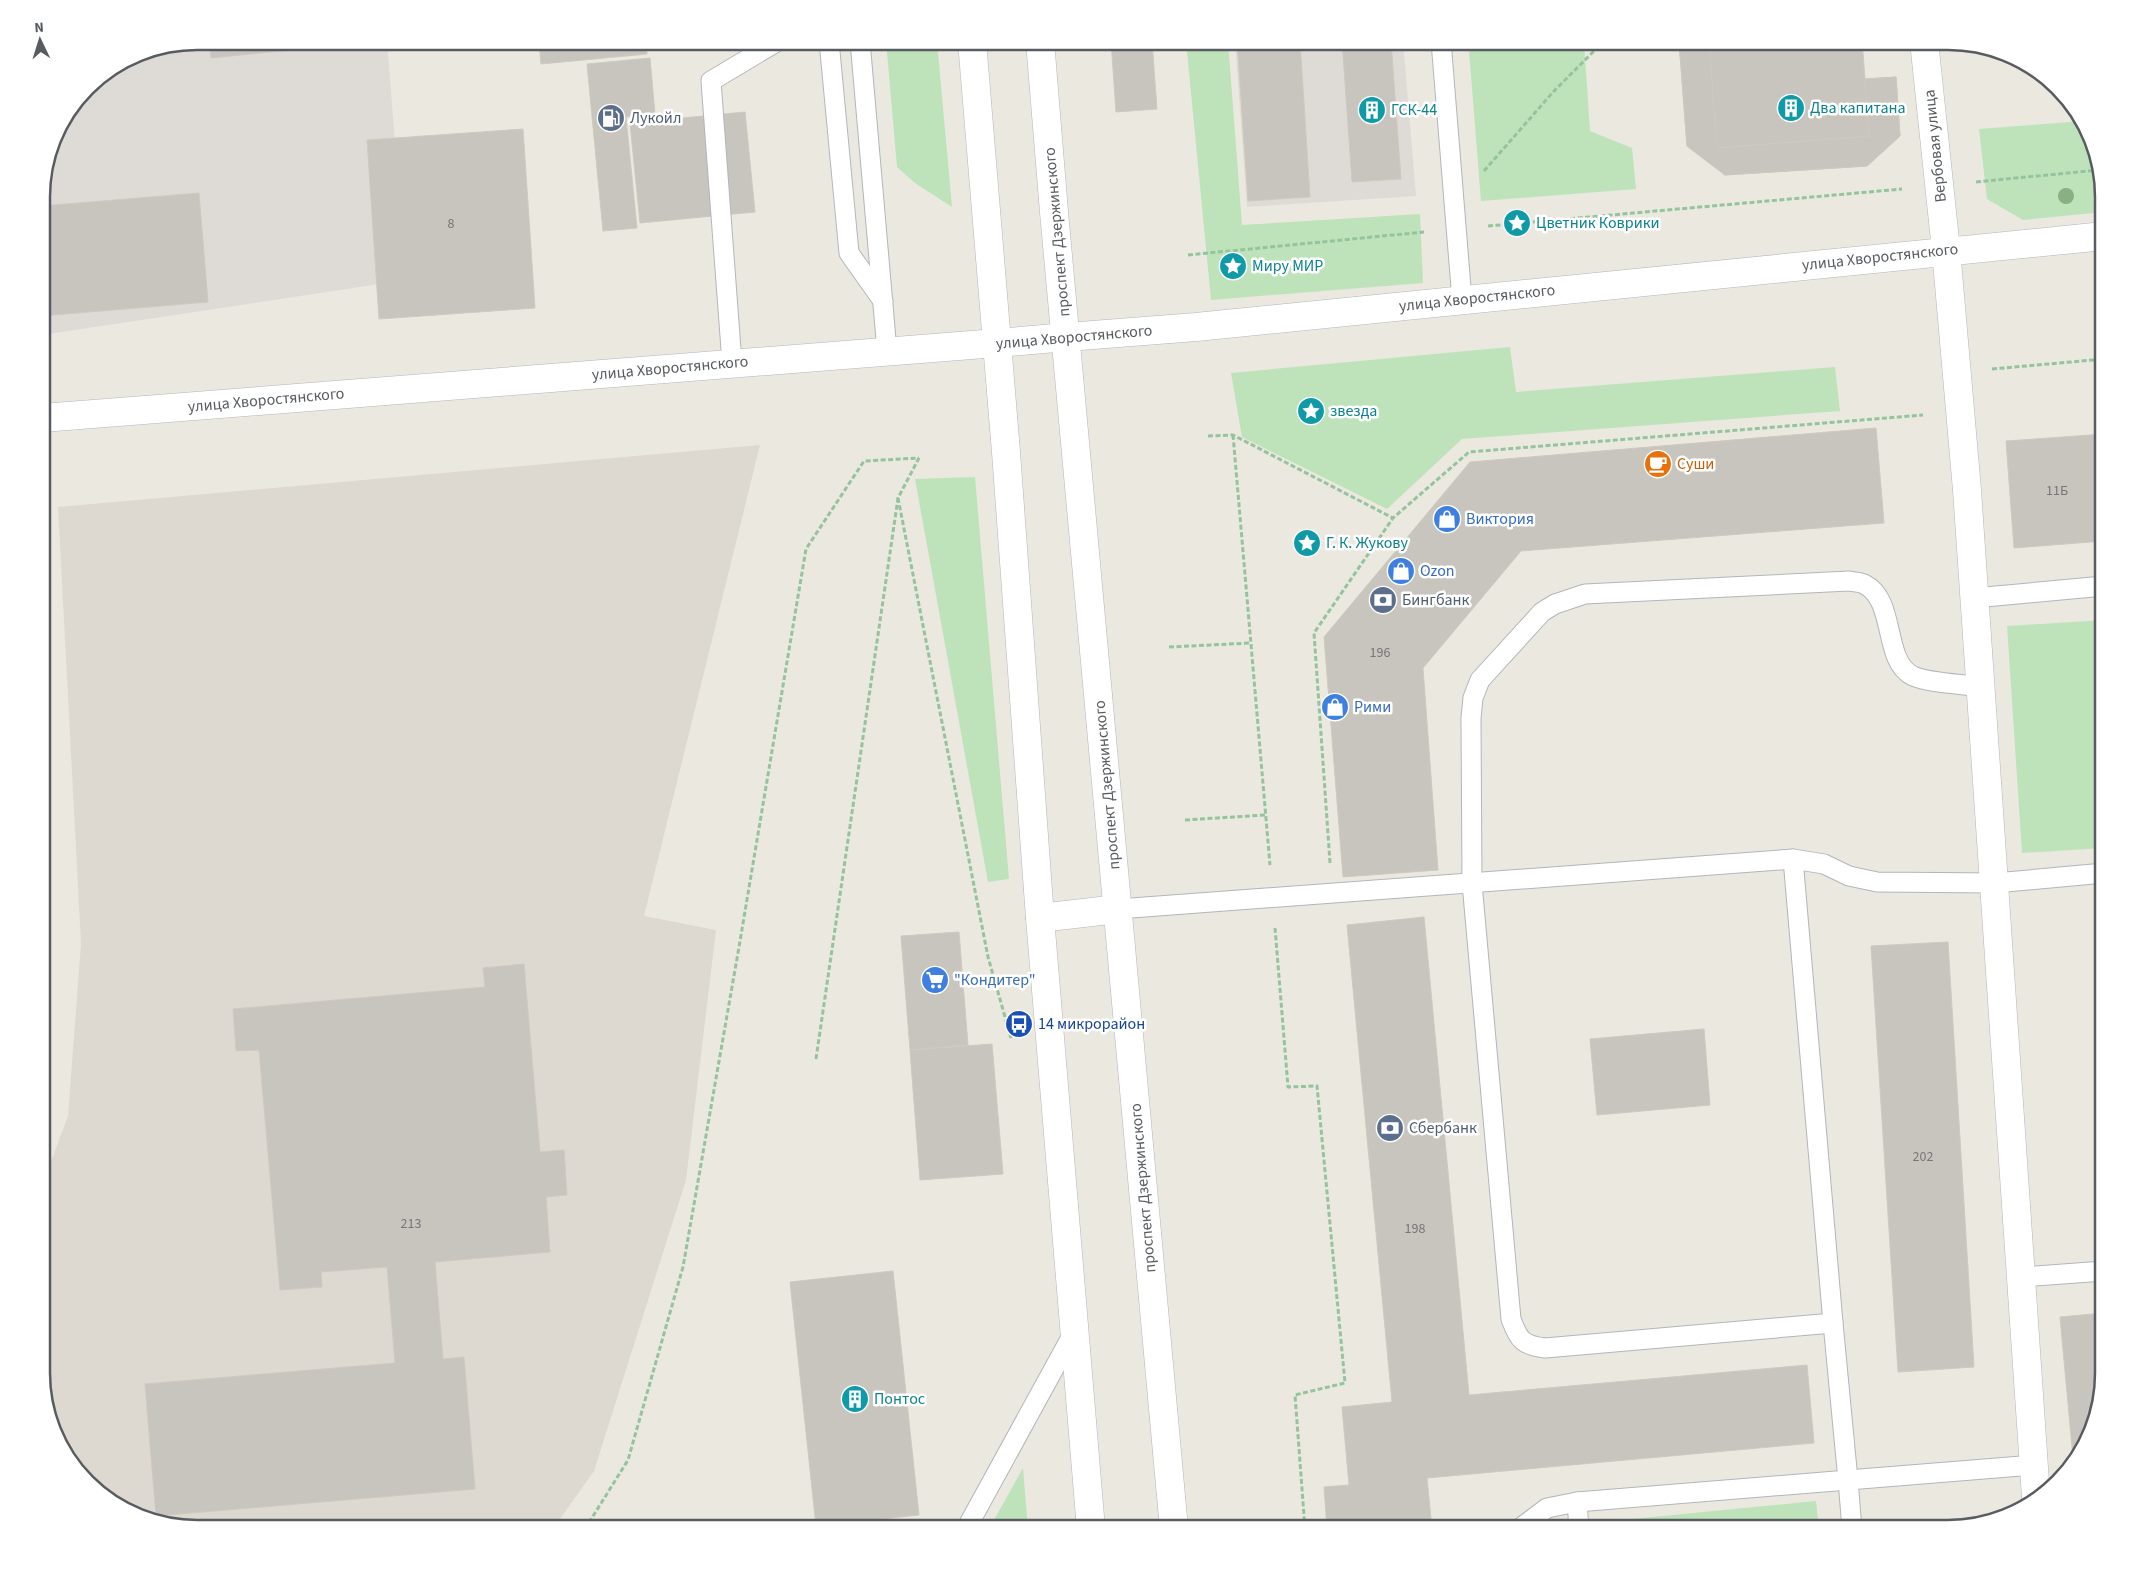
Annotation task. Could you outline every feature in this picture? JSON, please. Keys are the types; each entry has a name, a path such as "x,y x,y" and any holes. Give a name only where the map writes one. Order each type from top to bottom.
{"street":[{"path":"973,50 997,343 1040,918 1089,1520"},
{"name":"проспект Дзержинского","path":"1041,50 1173,1520"},
{"name":"Вербовая улица","path":"1925,50 1946,250 1960,412 1995,882 2036,1491"},
{"name":"улица Хворостянского","path":"50,417 1196,327 1946,250 2095,237"},
{"path":"1040,918 1118,909"}],"lane":[{"path":"732,363 711,81 763,50"},
{"path":"830,50 849,253 884,301"},
{"path":"861,50 887,351"},
{"path":"1442,50 1462,300"},
{"path":"1833,1323 1545,1348 1529,1346 1517,1334 1511,1319 1472,883 1471,718 1473,698 1480,680 1542,612 1570,598 1586,594 1849,581 1863,584 1875,592 1882,604 1898,657 1903,668 1912,676 1981,687"},
{"path":"1974,598 2095,587"},
{"path":"1118,909 1793,859 1824,864 1849,876 1878,882 1995,882 2095,874"},
{"path":"1793,859 1851,1520"},
{"path":"2022,1277 2095,1272"},
{"path":"971,1520 1074,1332"},
{"path":"1531,1520 1548,1508 1577,1502 2034,1465"},
{"path":"1577,1502 1578,1520"}],"path":[{"path":"1478,178 1554,91 1595,50"},
{"path":"1188,255 2092,171"},
{"path":"1956,373 2095,360"},
{"path":"1331,870 1314,632 1393,518 1468,452 1960,412"},
{"path":"1208,436 1233,434 1393,518"},
{"path":"1233,434 1288,1087 1317,1086 1346,1382 1295,1395 1304,1520"},
{"path":"591,1520 628,1460 683,1267 740,947 806,549 864,461 919,458 898,498 816,1059"},
{"path":"898,498 988,957 1011,1039"},
{"path":"1170,647 1251,643"},
{"path":"1185,820 1265,815"}],"shaded area":[{"path":"187,50 388,50 406,280 50,334 50,187 55,159 65,132 80,108 100,86 132,65 168,53"},
{"path":"1236,50 1404,50 1416,196 1247,207"},
{"path":"760,445 644,916 716,930 686,1180 594,1471 559,1520 178,1519 159,1515 132,1505 100,1484 75,1455 61,1429 53,1402 50,1383 50,1164 68,1116 81,944 58,507"}],"green space":[{"path":"887,50 938,50 952,207 915,183 897,167"},
{"path":"1187,50 1229,50 1242,225 1420,214 1423,283 1211,300"},
{"path":"1585,50 1590,131 1632,148 1636,189 1481,201 1469,51"},
{"path":"2074,122 2090,159 2094,178 2095,213 2023,220 1987,199 1979,129"},
{"path":"1510,347 1516,392 1835,367 1840,411 1462,439 1387,509 1242,437 1231,373"},
{"path":"975,477 1009,879 988,882 915,479"},
{"path":"2095,621 2095,849 2022,853 2007,626"},
{"path":"1023,1468 1027,1520 994,1520"},
{"path":"1816,1501 1818,1520 1621,1520"}],"building":[{"path":"211,50 290,50 211,58"},
{"path":"540,50 647,50 647,54 541,64"},
{"path":"1112,50 1153,50 1157,109 1116,112"},
{"path":"1238,50 1301,50 1310,197 1248,201"},
{"name":"ГСК-44","path":"1343,50 1392,50 1401,179 1352,182"},
{"name":"Два капитана","path":"1680,50 1863,50 1865,79 1896,77 1900,136 1867,166 1725,175 1687,146"},
{"path":"1680,50 1710,50 1717,148 1869,136 1865,79 1896,77 1900,136 1867,166 1725,175 1687,146"},
{"path":"650,58 655,114 626,117 637,228 603,231 587,64"},
{"path":"745,112 755,212 640,223 630,123"},
{"path":"523,129 535,308 379,319 367,140"},
{"path":"199,193 208,302 50,315 50,205"},
{"path":"1876,428 1884,523 1521,551 1423,668 1438,870 1343,877 1324,637 1470,462"},
{"path":"2095,435 2095,542 2014,548 2006,441"},
{"path":"1424,917 1469,1395 1807,1365 1814,1443 1427,1478 1431,1520 1326,1520 1324,1487 1349,1485 1342,1407 1392,1402 1347,925"},
{"path":"959,932 968,1045 910,1050 901,936"},
{"path":"1948,942 1974,1367 1898,1372 1871,946"},
{"path":"524,964 540,1152 564,1150 567,1195 546,1197 550,1252 435,1262 443,1359 464,1357 475,1489 162,1516 156,1514 145,1384 395,1363 387,1267 321,1272 322,1287 280,1290 259,1050 236,1051 233,1009 485,987 483,968"},
{"path":"1704,1029 1710,1105 1597,1115 1590,1039"},
{"path":"992,1044 1003,1174 920,1180 910,1050"},
{"name":"Понтос","path":"893,1271 919,1515 872,1520 815,1520 790,1282"},
{"path":"2095,1314 2094,1392 2087,1420 2080,1438 2072,1450 2060,1317"}],"place":[{"name":"Два капитана","path":"1791,108"},
{"name":"ГСК-44","path":"1372,110"},
{"name":"Лукойл","path":"611,118"},
{"name":"Цветник Коврики","path":"1517,223"},
{"name":"Миру МИР","path":"1233,266"},
{"name":"звезда","path":"1311,411"},
{"name":"Суши","path":"1658,464"},
{"name":"Виктория","path":"1447,519"},
{"name":"Г. К. Жукову","path":"1307,543"},
{"name":"Ozon","path":"1401,571"},
{"name":"Бингбанк","path":"1383,600"},
{"name":"Рими","path":"1335,707"},
{"name":"\"Кондитер\"","path":"935,980"},
{"name":"14 микрорайон","path":"1019,1024"},
{"name":"Сбербанк","path":"1390,1128"},
{"name":"Понтос","path":"855,1399"}]}
